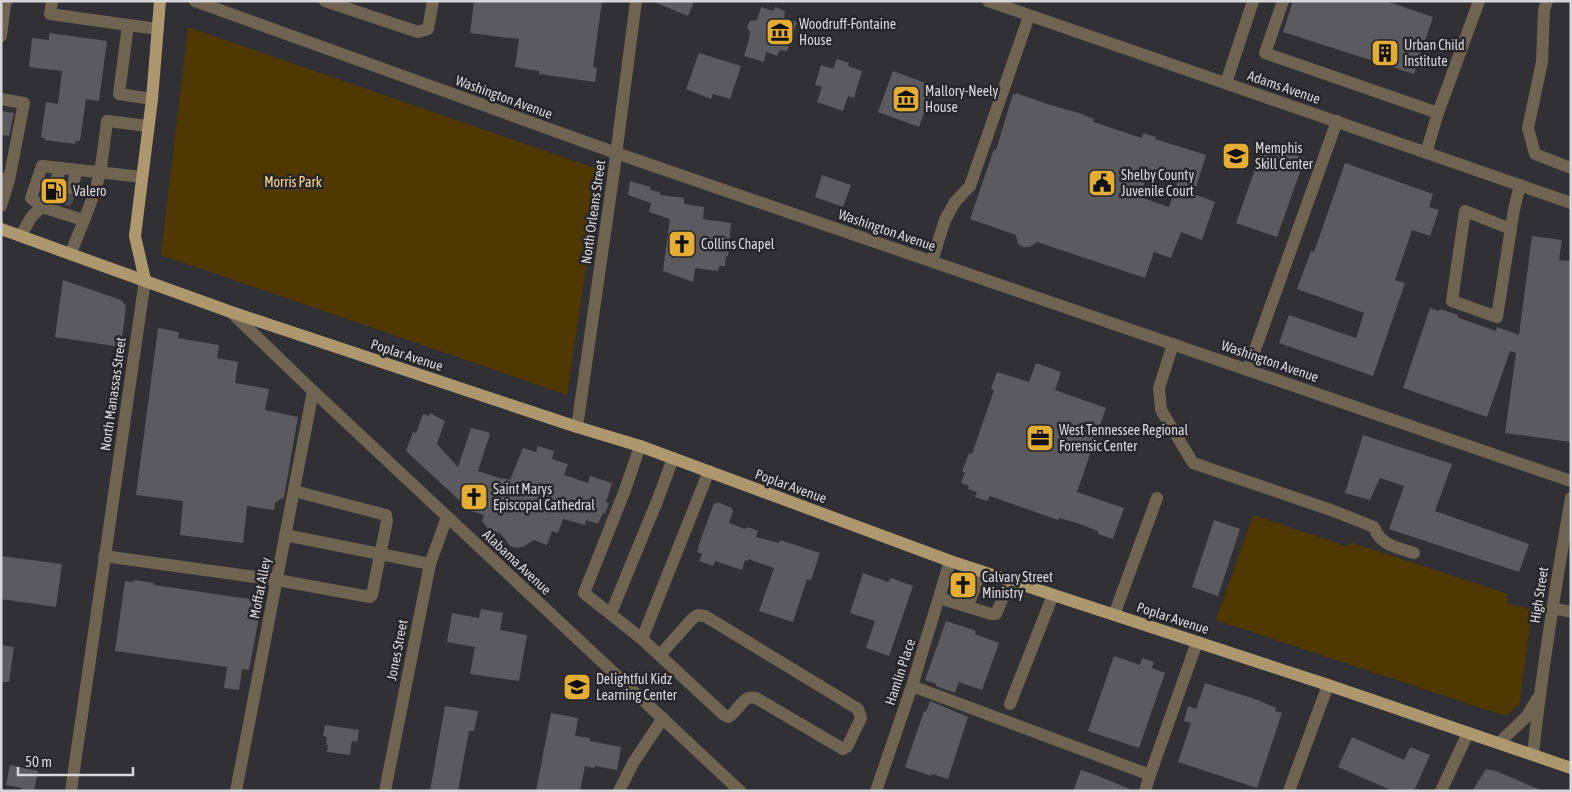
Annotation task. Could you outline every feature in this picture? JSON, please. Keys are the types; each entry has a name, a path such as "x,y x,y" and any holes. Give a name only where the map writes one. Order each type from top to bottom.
{"main road":[{"name":"North Manassas Street","path":"145,280 135,236 152,99 160,1"},
{"name":"Poplar Avenue","path":"1,229 231,312 577,427 640,446 950,561 1328,685 1571,768"}],"street":[{"path":"52,1 50,14 158,29"},
{"name":"Washington Avenue","path":"195,1 616,154 1571,481"},
{"path":"326,1 418,32 428,29 433,1"},
{"name":"North Orleans Street","path":"577,427 636,1"},
{"name":"Adams Avenue","path":"988,1 1571,203"},
{"path":"1226,83 1253,1"},
{"path":"1283,1 1265,53 1438,113"},
{"path":"1547,1 1544,10 1542,62 1528,128 1535,154 1571,168"},
{"path":"1,36 5,2"},
{"path":"1426,153 1476,2"},
{"path":"932,261 945,220 955,202 970,186 1029,16"},
{"path":"128,25 119,94 152,99"},
{"path":"1,99 24,103 5,179 1,206"},
{"path":"71,253 89,209 100,172 107,121 148,126"},
{"path":"1248,369 1337,122"},
{"path":"83,220 64,209 31,198 42,166 142,177"},
{"path":"55,182 61,168"},
{"path":"72,188 77,170"},
{"path":"1511,229 1465,211 1452,301 1497,317 1520,185"},
{"path":"21,235 32,216 45,202"},
{"name":"North Manassas Street","path":"71,791 145,280"},
{"name":"Alabama Avenue","path":"231,312 740,791"},
{"path":"1172,344 1159,388 1161,410 1193,463 1331,510 1374,527 1377,536 1386,544 1414,552"},
{"name":"Moffat Alley","path":"236,791 313,391"},
{"path":"640,446 625,490 584,593 642,639 728,717 732,715 747,697 751,696 843,749 847,747 861,718 858,709 705,616 698,615 693,618 660,655"},
{"path":"611,613 673,458"},
{"path":"642,639 709,471"},
{"path":"104,556 277,580 370,597 372,595 387,521 386,516 294,491"},
{"path":"1114,615 1158,498"},
{"name":"High Street","path":"1533,754 1552,608 1571,498"},
{"name":"Jones Street","path":"385,791 430,564 447,517"},
{"path":"286,535 430,564"},
{"name":"Hamlin Place","path":"876,791 912,686 950,561"},
{"path":"968,606 981,571"},
{"path":"939,598 996,614 1010,581"},
{"path":"1010,704 1053,595"},
{"path":"1552,608 1571,612"},
{"path":"1145,791 1197,642"},
{"path":"1289,791 1328,685"},
{"path":"912,686 1150,774"},
{"name":"High Street","path":"1499,743 1527,716 1539,697"},
{"path":"619,791 633,763 663,718"},
{"path":"1441,791 1468,733"}],"green space":[{"name":"Morris Park","path":"188,27 600,170 567,395 161,255"},
{"path":"1253,515 1346,546 1353,543 1508,594 1506,603 1532,610 1519,707 1515,706 1509,715 1502,715 1216,620"}],"building":[{"path":"474,1 602,1 593,67 597,68 595,82 539,74 539,71 515,67 519,39 470,33"},
{"path":"652,1 694,1 688,16"},
{"name":"Urban Child Institute","path":"1293,1 1386,1 1433,17 1414,74 1283,32"},
{"name":"Woodruff-Fontaine House","path":"761,7 773,11 775,7 785,11 784,19 797,22 787,51 780,50 777,56 766,52 764,62 744,56 750,32 747,27 750,21 757,20"},
{"path":"49,33 107,41 99,101 86,99 80,141 76,141 75,144 45,140 41,136 46,102 58,104 62,71 29,67 32,38 49,40"},
{"path":"699,53 741,66 730,99 713,94 711,99 686,89"},
{"path":"837,59 849,63 848,66 862,71 854,98 848,96 843,111 817,102 822,87 815,85 821,65 833,69"},
{"name":"Mallory-Neely House","path":"893,71 934,86 919,127 878,112"},
{"path":"1016,93 1079,113 1094,119 1093,122 1142,138 1143,133 1156,137 1155,139 1206,155 1194,194 1215,202 1202,240 1181,232 1171,258 1154,252 1145,278 1037,242 1029,247 1023,247 1018,244 1016,235 970,219 994,149 996,150 1013,94 1015,95","holes":["1156,172 1178,180 1169,207 1140,197 1147,175 1154,177"]},
{"path":"1,111 14,113 9,136 1,135"},
{"path":"1264,144 1305,158 1277,237 1236,223"},
{"path":"1345,163 1433,194 1429,207 1439,210 1430,236 1412,230 1395,280 1405,283 1373,376 1279,343 1289,315 1356,338 1364,313 1297,289 1311,251 1314,252"},
{"path":"822,175 851,185 843,207 815,197"},
{"path":"46,179 48,186 52,190 56,190 64,185 66,193 71,196 68,205 55,201 55,195 52,191 45,191 41,194"},
{"name":"Collins Chapel","path":"630,181 650,187 650,190 660,192 660,195 684,198 684,204 704,207 703,219 731,223 728,256 726,256 725,266 719,266 718,271 695,268 693,282 663,271 670,219 649,212 651,203 628,195"},
{"path":"1532,236 1562,240 1559,260 1571,261 1571,442 1505,433 1516,353 1510,351 1487,417 1403,388 1430,308 1458,315 1457,317 1496,331 1497,327 1519,335"},
{"path":"63,280 121,300 126,306 121,347 55,337"},
{"path":"158,328 179,332 178,338 219,345 217,358 238,362 235,383 269,389 265,410 298,417 284,497 275,503 274,510 247,506 243,543 180,535 183,501 136,495"},
{"path":"1036,363 1061,372 1055,390 1106,408 1077,492 1124,508 1113,539 1098,534 1098,531 1077,523 1059,518 1058,520 990,496 987,501 975,497 977,492 968,489 969,486 961,483 965,472 962,472 969,453 972,454 994,390 991,389 997,372 1029,382"},
{"path":"430,413 445,421 437,444 458,467 471,428 490,434 478,471 502,479 510,480 523,448 536,452 538,446 554,451 552,459 568,464 564,475 588,483 590,476 612,483 606,502 609,503 605,514 603,513 598,524 586,520 585,525 563,519 558,533 552,531 547,545 534,540 523,547 516,548 510,546 500,533 492,534 482,521 484,515 471,511 406,451 413,432 416,433 423,414 429,416"},
{"path":"1363,435 1452,464 1435,511 1529,544 1519,572 1389,529 1404,486 1380,478 1370,500 1345,493"},
{"path":"717,502 732,508 733,511 729,523 745,529 748,527 758,531 756,537 779,543 780,540 820,553 811,580 807,579 793,622 759,611 774,568 748,559 747,561 745,560 742,570 715,561 713,566 699,561 702,554 697,552 698,547 714,503 716,504"},
{"path":"1214,520 1240,529 1218,596 1192,587"},
{"path":"1,556 62,564 56,607 1,599"},
{"path":"863,573 888,582 891,578 913,586 889,656 866,648 875,621 850,613"},
{"path":"134,580 154,583 154,585 262,601 249,670 242,669 239,690 224,688 227,667 115,651 125,581 134,582"},
{"path":"481,609 503,613 500,630 527,635 519,681 470,674 475,647 447,642 452,613 479,618"},
{"path":"946,621 974,630 975,634 999,643 982,690 959,682 955,693 925,680"},
{"path":"1,645 14,647 9,682 1,682"},
{"path":"1114,656 1140,665 1142,658 1154,662 1152,668 1165,673 1139,748 1088,731"},
{"path":"1205,683 1258,700 1276,708 1275,711 1282,713 1257,788 1178,762 1191,723 1184,721 1188,706 1196,709"},
{"path":"930,701 968,717 948,779 932,774 931,776 905,767 924,711 926,712"},
{"path":"445,706 478,711 474,731 469,731 458,791 430,791"},
{"path":"551,713 578,718 575,736 590,738 590,741 621,747 617,770 585,766 580,791 536,791"},
{"path":"325,725 359,730 357,742 352,741 350,755 327,752 327,737 323,736"},
{"path":"1352,737 1404,760 1410,747 1430,755 1414,791 1393,791 1338,767"},
{"path":"10,765 38,771 34,791 21,791 22,788 6,785"},
{"path":"1486,769 1496,771 1543,791 1472,791"},
{"path":"1081,770 1093,774 1135,791 1073,791"}],"tunnel":[{"path":"65,204 72,188"}],"place":[{"name":"Woodruff-Fontaine House","path":"780,32"},
{"name":"Urban Child Institute","path":"1385,53"},
{"name":"Mallory-Neely House","path":"906,99"},
{"name":"Memphis Skill Center","path":"1236,156"},
{"name":"Shelby County Juvenile Court","path":"1102,183"},
{"name":"Valero","path":"54,191"},
{"name":"Collins Chapel","path":"682,244"},
{"name":"West Tennessee Regional Forensic Center","path":"1040,438"},
{"name":"Saint Marys Episcopal Cathedral","path":"474,497"},
{"name":"Calvary Street Ministry","path":"963,585"},
{"name":"Delightful Kidz Learning Center","path":"577,687"}]}
